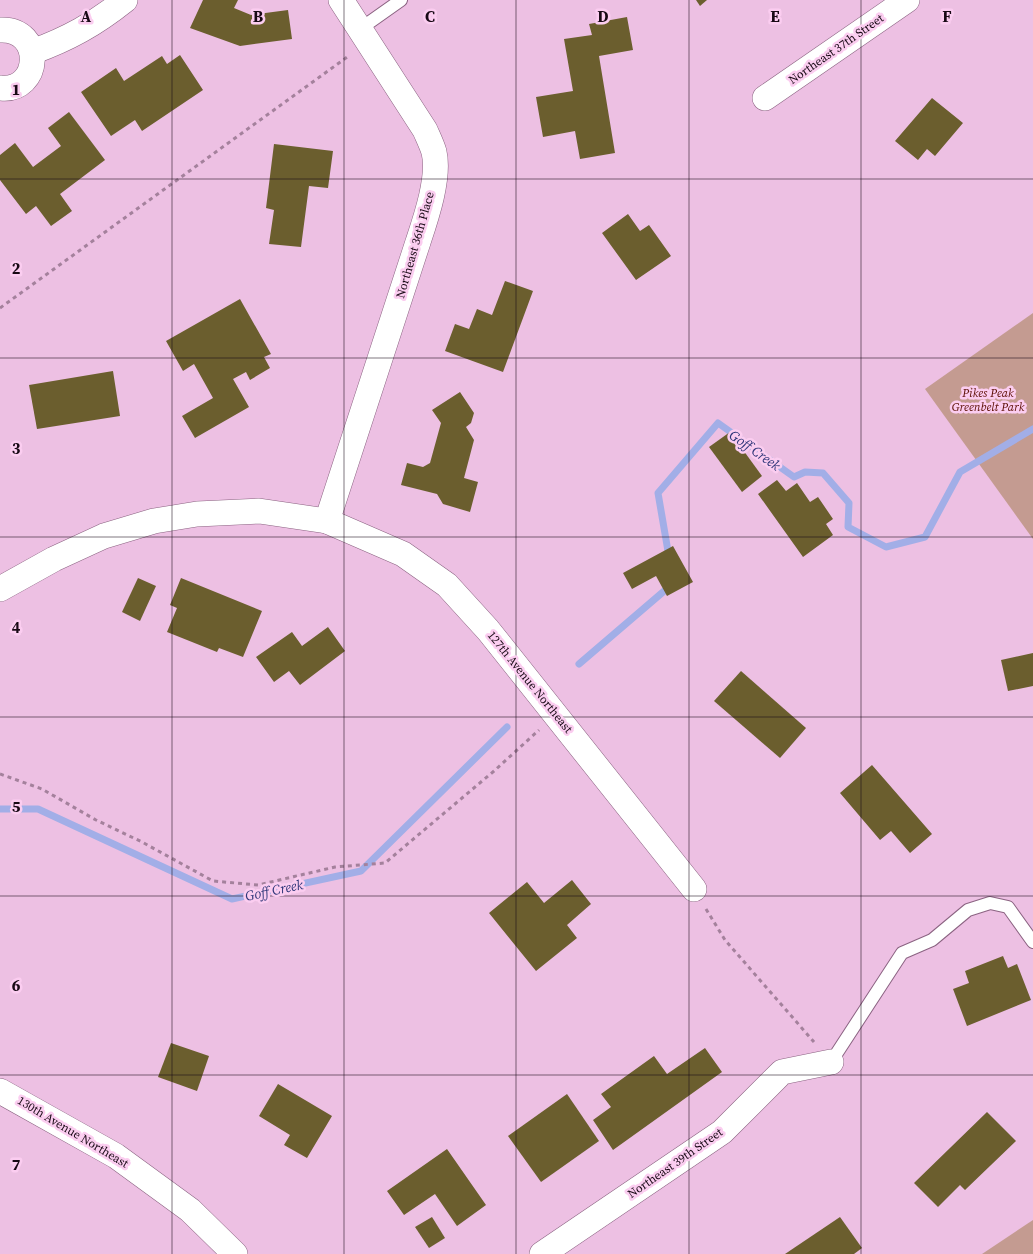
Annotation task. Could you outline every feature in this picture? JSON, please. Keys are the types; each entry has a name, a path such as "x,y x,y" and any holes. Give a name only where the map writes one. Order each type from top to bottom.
{"street":[{"path":"32,52 63,40 102,18 126,0"},
{"name":"Northeast 36th Place","path":"327,521 424,225 434,176 434,153 425,130 341,0"},
{"name":"Northeast 37th Street","path":"765,98 907,0"},
{"path":"0,30 12,31 21,36 28,43 32,52 30,72 24,80 15,86 0,88"},
{"name":"127th Avenue Northeast","path":"0,589 54,559 104,536 154,521 197,514 259,512 327,521 403,554 447,585 488,630 694,889"},
{"name":"Northeast 39th Street","path":"542,1254 722,1132 782,1072 831,1062"},
{"name":"130th Avenue Northeast","path":"0,1090 116,1156 190,1210 235,1254"}],"lane":[{"path":"364,35 402,0"},
{"path":"831,1062 902,953 932,940 968,910 990,903 1008,907 1033,942"}],"path":[{"path":"0,308 364,35"},
{"path":"0,774 42,789 96,820 142,842 213,881 258,885 335,867 385,864 556,715"},
{"path":"694,889 725,940 831,1062"}],"green space":[{"name":"Pikes Peak Greenbelt Park","path":"1033,313 1033,539 925,389"},
{"path":"1033,1220 1033,1254 982,1254"}],"building":[{"path":"203,0 238,0 234,8 251,15 288,10 292,39 240,46 190,28"},
{"path":"696,0 707,0 700,6"},
{"path":"627,17 633,50 599,56 615,153 580,159 575,131 543,137 536,97 573,91 564,39 592,35 589,24"},
{"path":"180,55 203,90 142,131 135,120 111,136 81,92 116,68 124,81 162,56 167,64"},
{"path":"932,98 963,123 935,156 927,149 918,160 895,141"},
{"path":"69,112 105,160 60,194 72,211 51,226 36,206 26,214 0,180 0,155 15,143 33,167 61,146 48,128"},
{"path":"274,144 333,151 328,188 309,186 301,247 269,244 274,210 266,208"},
{"path":"628,214 640,231 649,225 671,256 636,280 602,233"},
{"path":"505,281 533,291 503,372 445,351 455,324 469,329 477,309 492,315"},
{"path":"240,299 271,354 264,357 270,368 250,380 246,372 233,379 249,407 195,438 182,416 213,398 194,364 183,371 166,341"},
{"path":"113,371 120,416 37,429 29,385"},
{"path":"460,392 474,413 471,423 466,427 474,440 464,478 478,482 470,512 443,504 437,494 401,485 407,463 423,467 430,463 441,423 432,410"},
{"path":"730,432 762,476 742,492 709,447"},
{"path":"777,480 786,491 797,483 810,502 818,497 833,519 826,524 833,535 803,557 758,494"},
{"path":"673,546 693,582 667,596 656,576 632,589 623,573"},
{"path":"138,578 156,586 140,621 122,612"},
{"path":"181,578 262,611 243,657 219,648 217,652 167,632 177,608 170,605"},
{"path":"328,627 345,651 300,685 289,671 274,682 256,657 292,632 302,646"},
{"path":"1033,653 1033,686 1008,691 1001,660"},
{"path":"741,671 806,728 780,758 714,701"},
{"path":"872,765 932,834 910,853 891,831 880,840 840,793"},
{"path":"572,880 591,904 567,925 577,938 536,971 489,913 527,882 544,903"},
{"path":"1003,956 1008,968 1017,964 1031,1000 967,1026 953,989 969,983 965,971"},
{"path":"171,1043 209,1056 197,1091 158,1077"},
{"path":"705,1048 722,1072 613,1150 593,1120 611,1107 601,1094 654,1056 667,1074"},
{"path":"278,1084 332,1116 307,1158 284,1145 290,1135 259,1116"},
{"path":"567,1094 599,1141 541,1182 508,1136"},
{"path":"987,1112 1016,1141 965,1190 960,1185 938,1207 914,1183"},
{"path":"447,1149 486,1205 457,1226 435,1194 404,1215 387,1191"},
{"path":"432,1217 445,1238 429,1248 415,1227"},
{"path":"840,1217 862,1248 854,1254 785,1254"}],"waterway":[{"name":"Goff Creek","path":"669,557 658,493 718,423 794,477 805,472 823,473 849,503 848,527 886,547 925,537 960,472 1033,429"},
{"name":"Goff Creek","path":"579,664 670,586"},
{"name":"Goff Creek","path":"0,809 38,809 232,899 361,871 507,727"}]}
